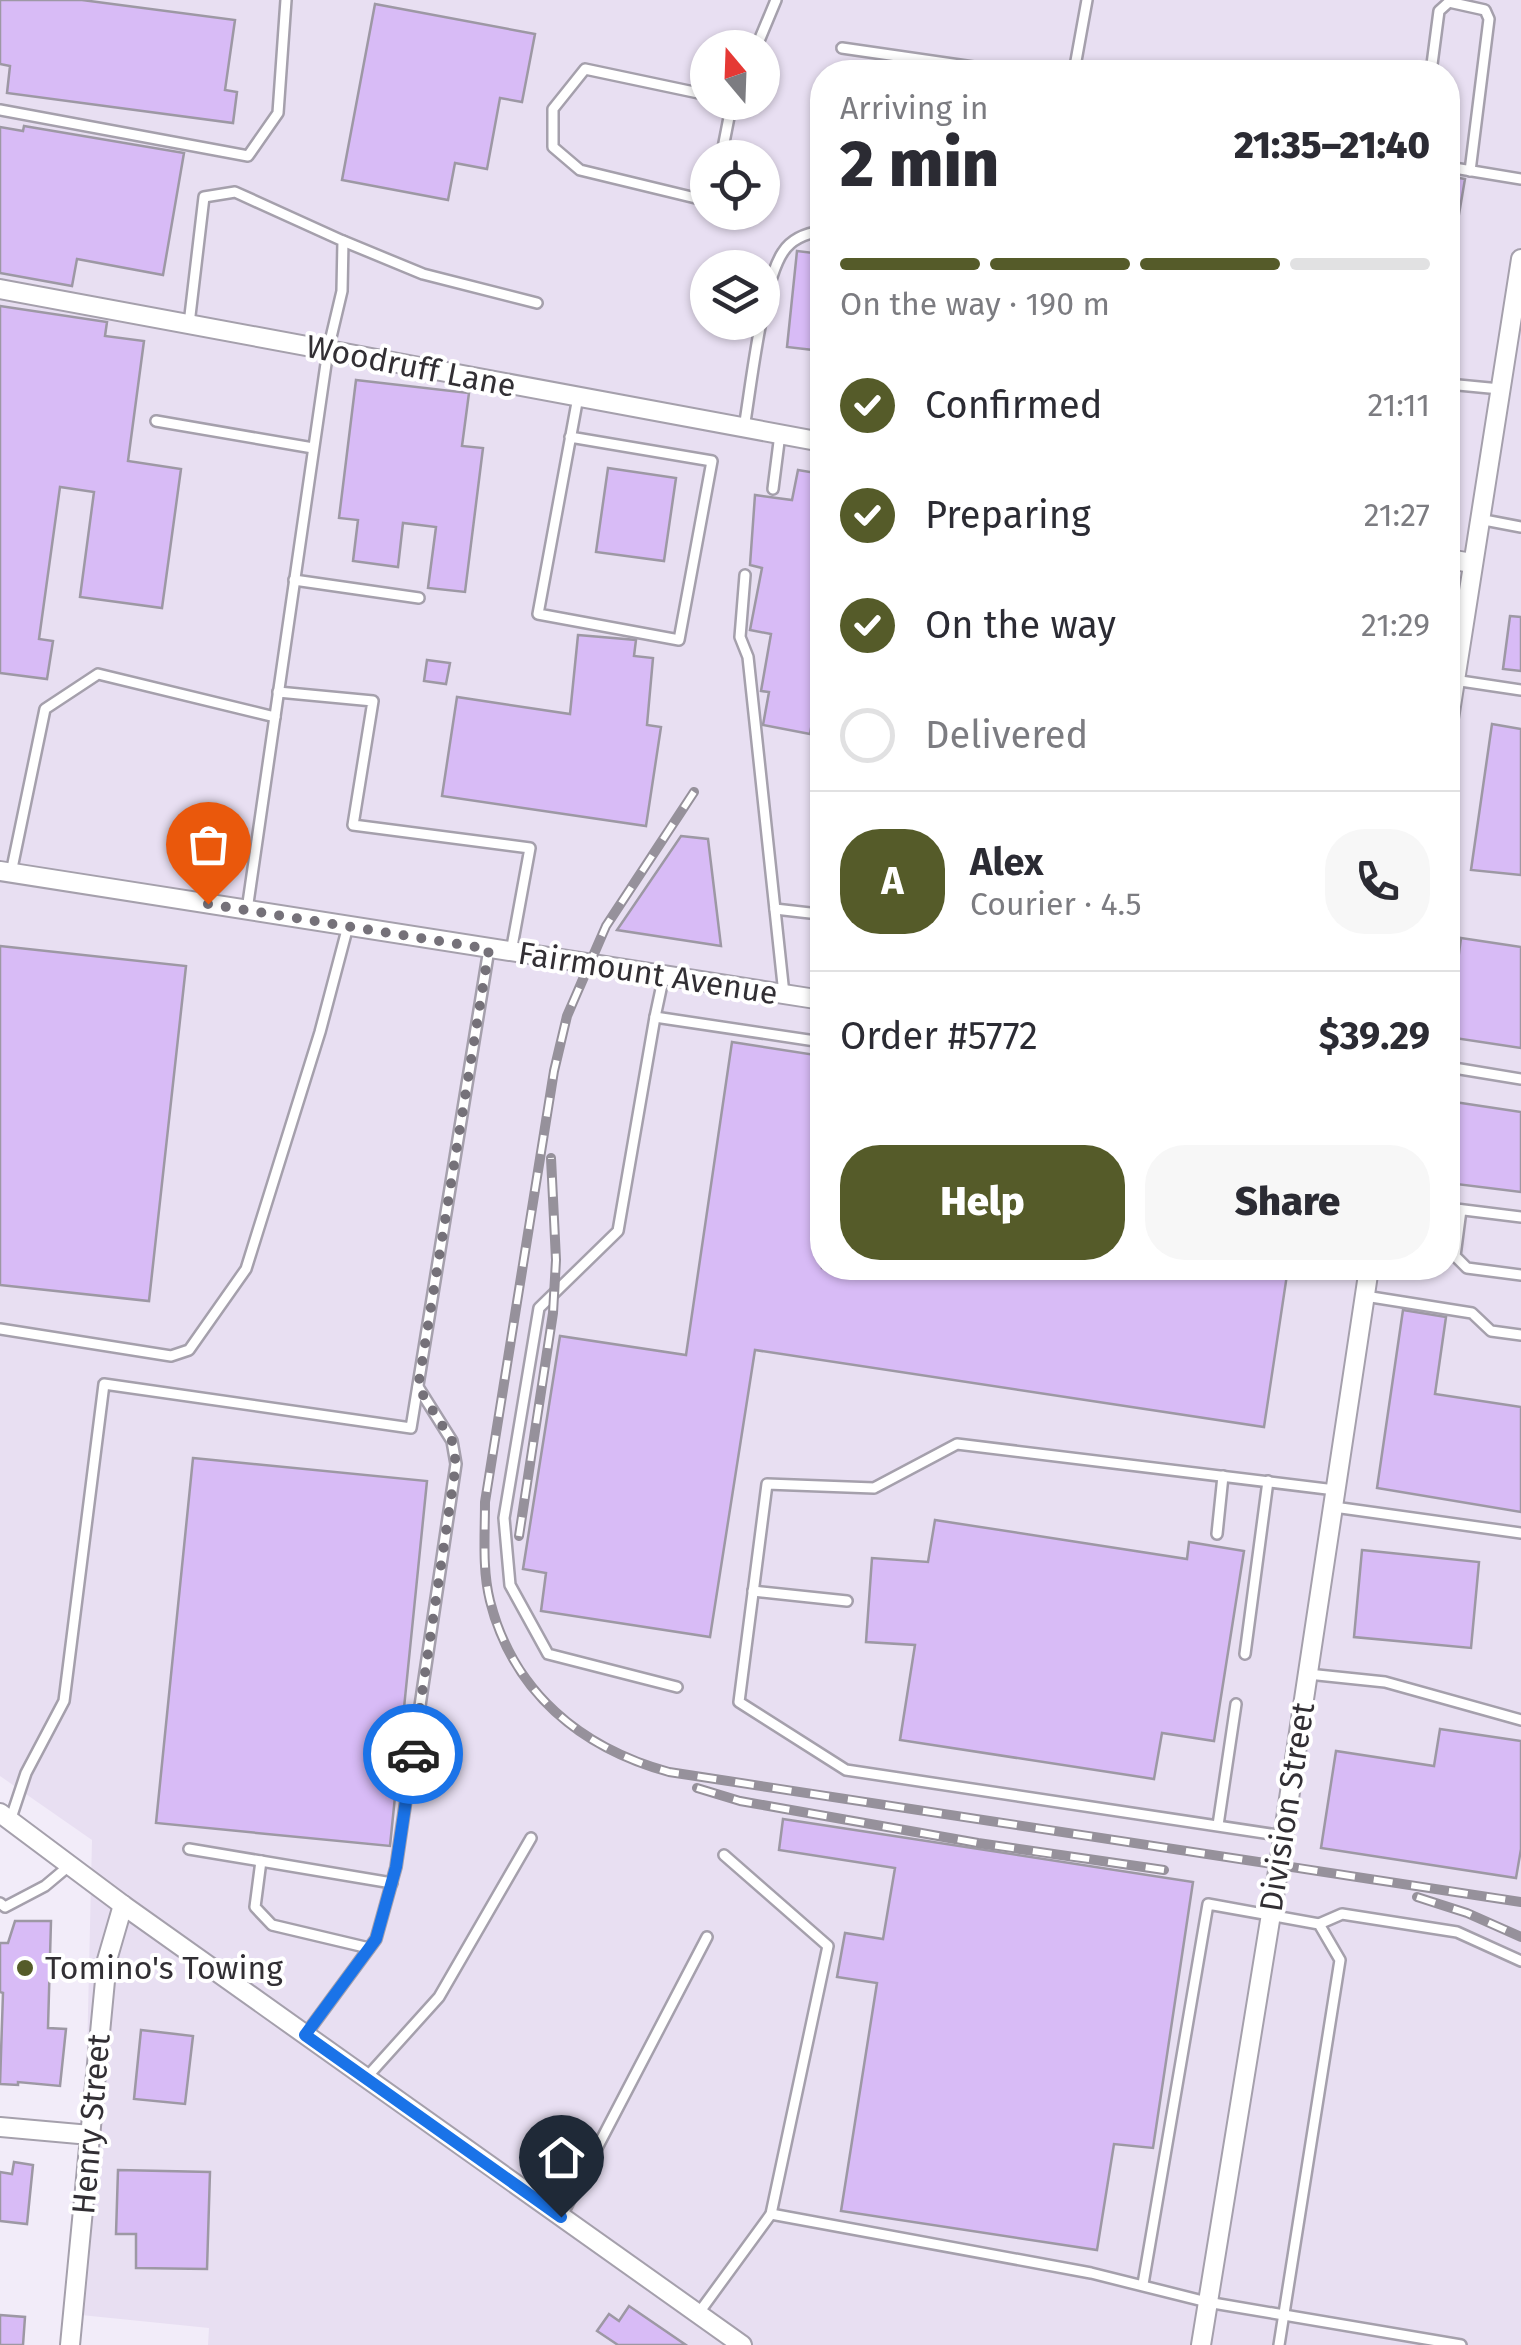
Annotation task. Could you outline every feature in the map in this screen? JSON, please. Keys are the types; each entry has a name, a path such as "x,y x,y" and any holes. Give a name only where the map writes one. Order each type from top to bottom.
{"street":[{"path":"1460,641 1521,259"},
{"name":"Woodruff Lane","path":"0,289 810,440"},
{"path":"1460,560 1472,563"},
{"name":"Fairmount Avenue","path":"5,872 810,998"},
{"name":"Division Street","path":"1204,2344 1367,1280"},
{"path":"5,1817 122,1905 742,2345"},
{"name":"Henry Street","path":"70,2345 106,1960 122,1905"},
{"path":"0,2127 90,2135"}],"lane":[{"path":"0,110 248,156 278,113 286,0"},
{"path":"764,30 776,0"},
{"path":"1076,60 1087,0"},
{"path":"1432,60 1439,11 1450,2 1486,10 1489,20 1470,171"},
{"path":"842,48 925,60"},
{"path":"690,90 585,69 553,109 553,147 580,170 690,197"},
{"path":"1460,170 1521,179"},
{"path":"189,324 204,196 235,192 422,274 538,304"},
{"path":"744,428 768,294 783,252 803,234 810,233"},
{"path":"247,910 328,350 342,291 343,241"},
{"path":"1460,385 1500,388"},
{"path":"570,437 712,461 679,640 538,614 570,437 578,397"},
{"path":"156,421 314,448"},
{"path":"773,489 780,434"},
{"path":"1479,519 1521,527"},
{"path":"745,575 740,637 748,657 784,994"},
{"path":"294,580 420,598"},
{"path":"5,872 45,709 98,674 275,717"},
{"path":"1460,681 1521,690"},
{"path":"278,692 373,701 353,825 530,848 511,952"},
{"path":"775,908 810,913"},
{"path":"0,1329 171,1356 190,1350 246,1269 320,1032 348,926"},
{"path":"5,1817 64,1700 104,1384 411,1428 489,949"},
{"path":"664,976 618,1231 539,1308 504,1518 510,1585 548,1654 677,1687"},
{"path":"655,1017 810,1040"},
{"path":"1460,1069 1521,1079"},
{"path":"1460,1225 1462,1210 1521,1216"},
{"path":"1460,1260 1467,1268 1521,1275"},
{"path":"1365,1296 1472,1313 1492,1331 1521,1336"},
{"path":"305,2035 376,1939 392,1884 456,1464 452,1441 418,1387"},
{"path":"1284,1836 846,1770 738,1702 767,1484 874,1488 957,1444 1268,1482 1521,1533"},
{"path":"1217,1534 1224,1476"},
{"path":"1245,1654 1268,1482"},
{"path":"753,1591 847,1601"},
{"path":"1308,1674 1385,1682 1521,1720"},
{"path":"1218,1824 1236,1704"},
{"path":"366,2078 438,1997 531,1838"},
{"path":"190,1848 392,1884"},
{"path":"698,2314 771,2214 828,1946 724,1854"},
{"path":"261,1861 255,1906 272,1925 369,1948"},
{"path":"0,1903 5,1907 45,1886 70,1865"},
{"path":"1144,2284 1208,1904 1302,1924 1319,1924 1342,1914 1458,1932 1521,1962"},
{"path":"1279,2345 1340,1960 1319,1924"},
{"path":"561,2217 707,1936"},
{"path":"771,2214 1144,2284 1208,2302 1461,2345"}],"shaded area":[{"path":"0,0 1521,0 1521,2345 208,2345 209,2328 81,2315 92,1840 0,1776"}],"building":[{"path":"0,0 82,0 235,20 225,90 237,92 233,123 7,93 10,66 0,64"},
{"path":"375,4 535,34 522,102 500,98 487,169 455,163 448,200 342,180"},
{"path":"24,126 184,153 163,275 77,259 72,286 0,273 0,127 23,131"},
{"path":"1460,178 1465,179 1460,208"},
{"path":"797,251 810,253 810,350 787,347"},
{"path":"0,306 107,322 105,336 144,341 128,461 181,469 162,608 80,597 94,492 60,487 39,639 53,641 47,679 0,673"},
{"path":"356,380 469,393 462,446 483,448 465,592 428,588 436,527 403,523 398,567 353,561 358,520 339,518"},
{"path":"608,468 676,478 664,561 596,552"},
{"path":"798,470 810,472 810,734 763,725 769,692 761,691 771,634 750,630 762,568 750,565 755,495 792,500"},
{"path":"1510,616 1521,617 1521,671 1503,669"},
{"path":"578,635 636,640 634,656 653,658 647,725 661,727 646,826 442,796 457,697 570,714"},
{"path":"427,660 450,663 446,684 424,681"},
{"path":"1492,724 1521,729 1521,875 1471,870"},
{"path":"681,836 708,839 721,946 617,930"},
{"path":"1461,938 1521,947 1521,1048 1460,1039"},
{"path":"0,946 186,966 149,1301 0,1285"},
{"path":"732,1042 810,1054 810,1280 1286,1280 1264,1427 755,1350 710,1637 541,1611 546,1573 523,1569 560,1336 686,1355"},
{"path":"1460,1103 1521,1112 1521,1192 1460,1184"},
{"path":"1403,1310 1446,1317 1435,1394 1521,1407 1521,1512 1377,1488"},
{"path":"193,1458 427,1481 390,1846 156,1823"},
{"path":"935,1520 1187,1559 1189,1542 1244,1551 1214,1741 1162,1733 1154,1779 900,1740 915,1645 866,1642 872,1558 928,1562"},
{"path":"1362,1550 1479,1562 1471,1648 1354,1637"},
{"path":"1440,1729 1521,1741 1521,1849 1516,1878 1321,1848 1336,1751 1434,1766"},
{"path":"783,1819 1193,1882 1153,2148 1114,2144 1097,2250 841,2211 877,1983 837,1977 845,1933 883,1939 895,1868 779,1850"},
{"path":"15,1921 51,1921 48,2028 66,2029 60,2086 0,2084 0,1943 8,1943"},
{"path":"141,2030 193,2036 185,2104 134,2099"},
{"path":"14,2162 33,2165 27,2224 0,2221 0,2172 12,2174"},
{"path":"118,2170 210,2172 207,2269 136,2268 136,2234 116,2234"},
{"path":"629,2306 686,2345 618,2345 597,2331 609,2314 619,2321"},
{"path":"0,2315 25,2317 23,2345 0,2345"}],"railway":[{"path":"694,792 606,926 567,1016 554,1071 485,1502 485,1564 490,1601 515,1663 534,1689 555,1712 607,1748 669,1772 1521,1902"},
{"path":"519,1536 553,1313 556,1260 551,1158"},
{"path":"697,1788 740,1801 978,1843 1164,1870"},
{"path":"1417,1897 1467,1913 1521,1937"}],"way so far":[{"path":"208,904 489,949 418,1387 452,1441 456,1464 413,1754"}],"place":[{"name":"Tomino's Towing","path":"25,1968"}],"route":[{"path":"413,1754 396,1867 376,1939 305,2035 561,2217"}]}
